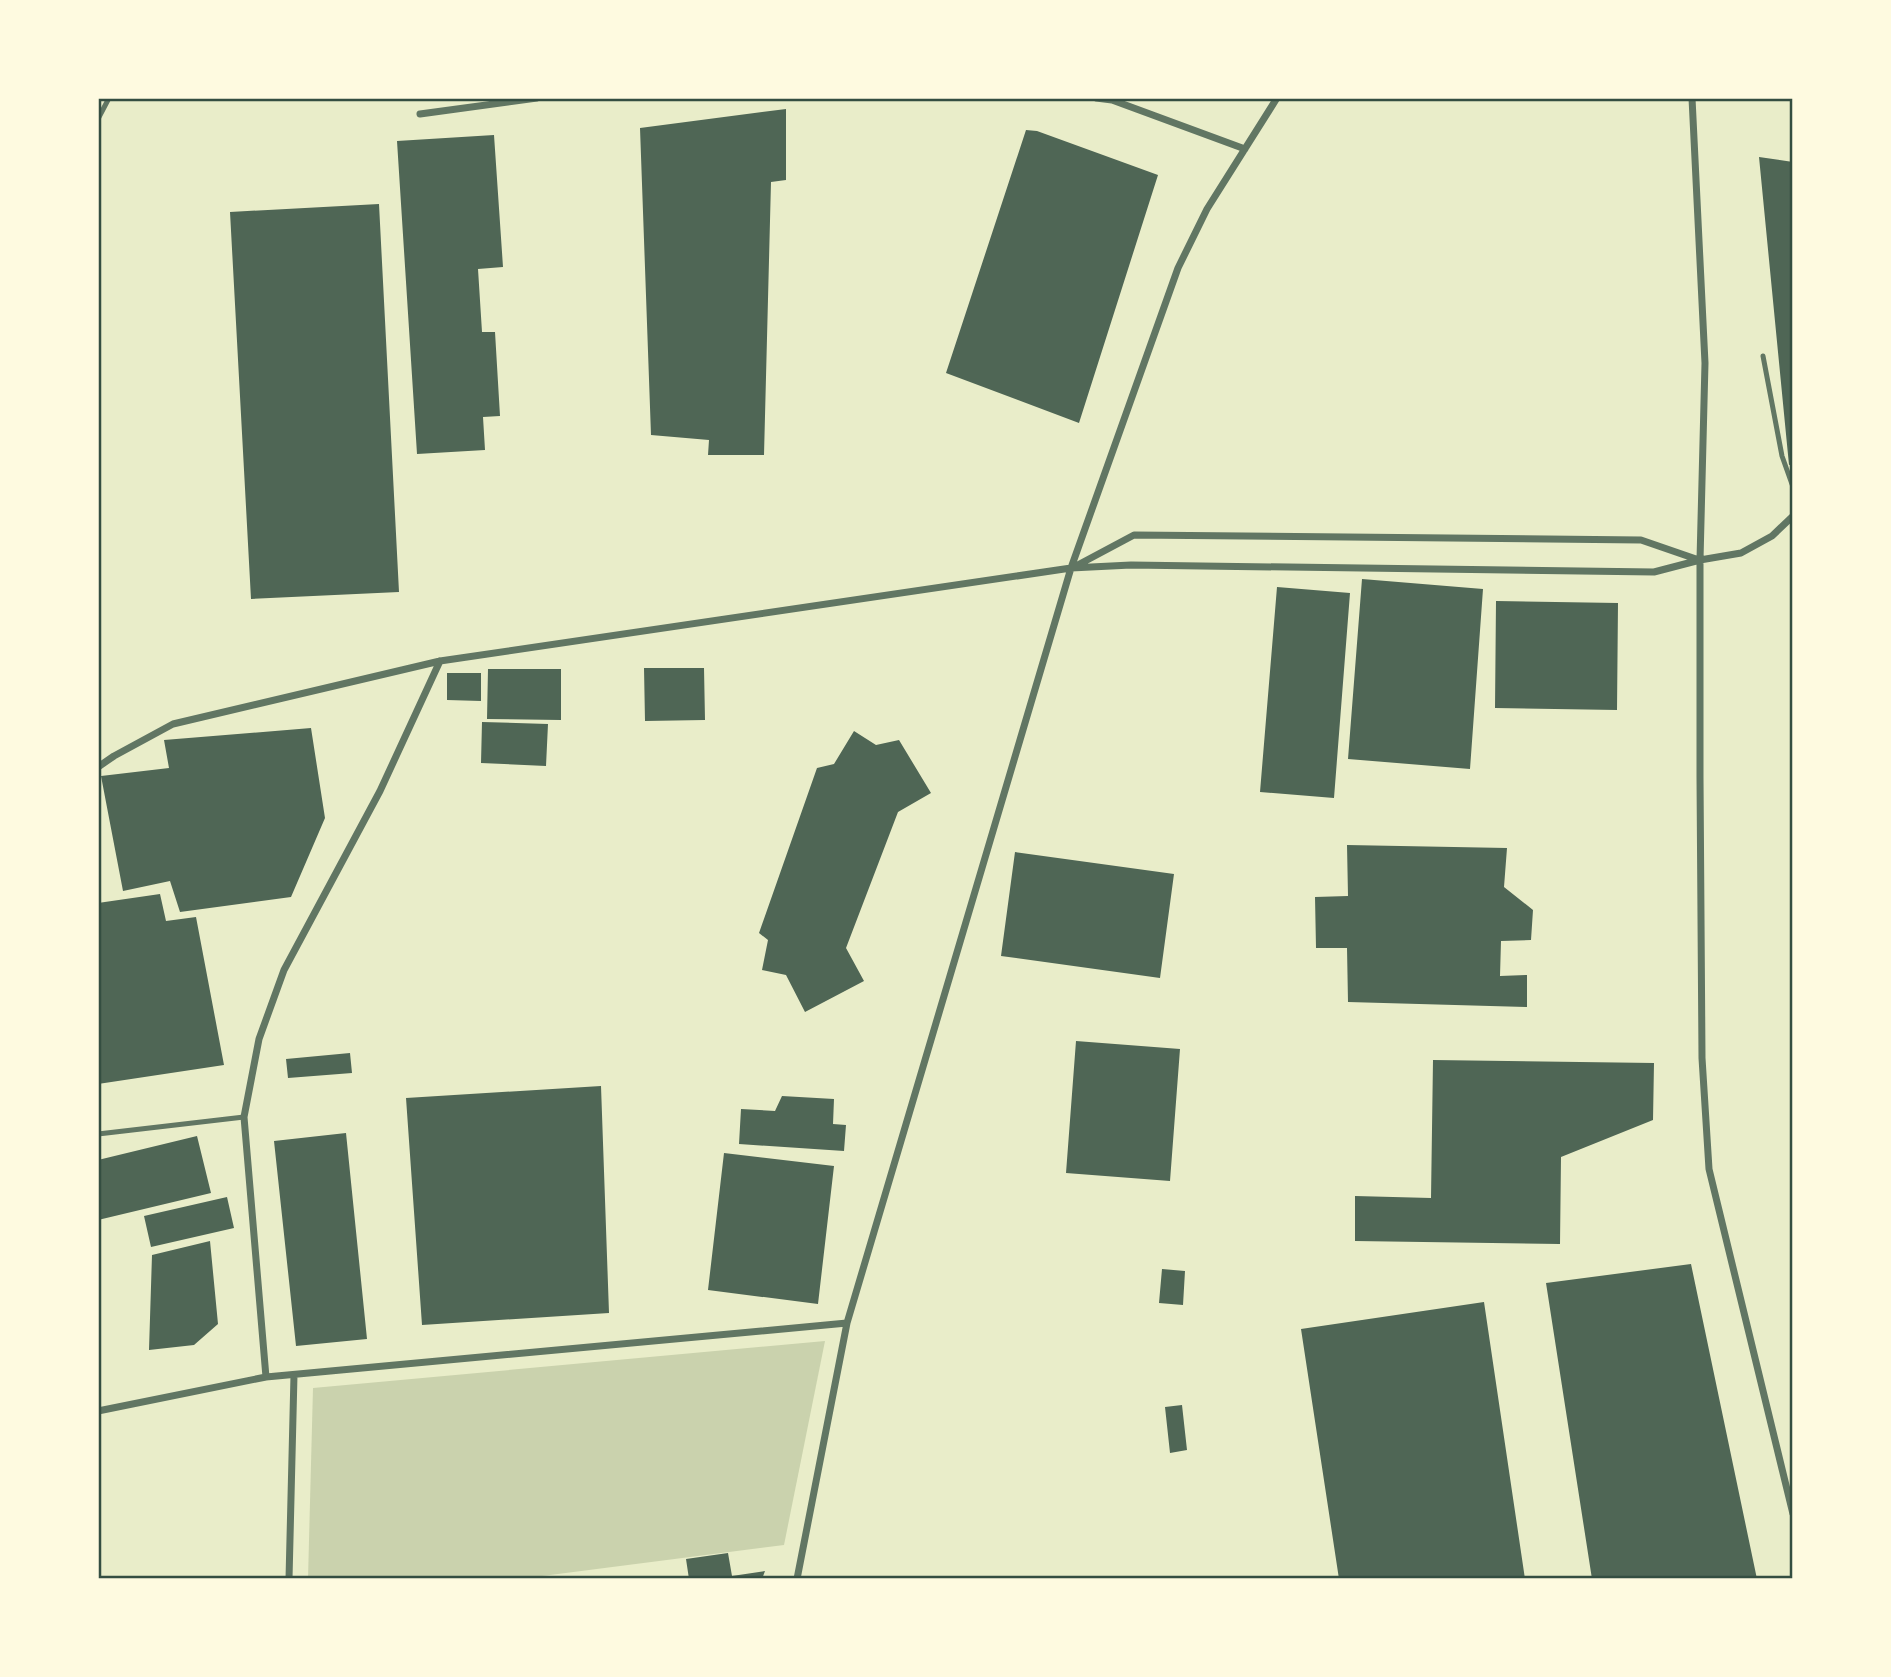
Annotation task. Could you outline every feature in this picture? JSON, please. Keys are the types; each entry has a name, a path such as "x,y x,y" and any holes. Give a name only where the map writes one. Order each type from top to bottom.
{"street":[{"path":"420,114 537,98"},
{"path":"1096,98 1112,99 1245,149"},
{"path":"797,1579 847,1323 1071,569 1178,268 1207,209 1277,98"},
{"path":"1692,98 1705,363 1700,560 1702,1058 1709,1169 1793,1514"},
{"path":"98,767 173,724 440,661 1071,569 1131,565 1654,572 1741,553 1772,536 1793,516"},
{"path":"1071,569 1135,535 1640,540 1700,560"},
{"path":"265,1377 244,1117 259,1039 284,970 380,790 440,661"},
{"path":"98,1411 265,1377 847,1323"},
{"path":"289,1579 294,1375"}],"lane":[{"path":"98,119 109,98"},
{"path":"1763,356 1782,456 1793,487"},
{"path":"98,1134 244,1117"}],"green space":[{"path":"825,1341 784,1545 519,1579 308,1579 313,1388"}],"building":[{"path":"786,109 786,180 771,182 764,455 708,455 709,440 651,435 640,128"},
{"path":"1026,130 1037,131 1158,175 1079,423 946,373"},
{"path":"494,135 503,267 478,269 482,332 495,332 500,416 483,417 485,450 417,454 397,141"},
{"path":"1759,157 1793,162 1793,464 1789,465"},
{"path":"379,204 399,592 251,599 230,212"},
{"path":"1362,579 1483,589 1470,769 1348,759"},
{"path":"1277,587 1350,593 1334,798 1260,792"},
{"path":"1496,601 1618,603 1617,710 1495,708"},
{"path":"644,668 704,668 705,720 645,721"},
{"path":"488,669 561,669 561,720 487,719"},
{"path":"447,673 481,673 481,701 447,700"},
{"path":"482,722 548,724 546,766 481,763"},
{"path":"311,728 325,818 291,897 180,912 170,881 123,891 101,776 169,768 164,740"},
{"path":"854,731 876,745 899,740 931,793 898,812 846,948 864,981 805,1012 786,975 762,970 768,940 759,933 817,768 834,764"},
{"path":"1347,845 1507,848 1504,887 1533,910 1531,940 1501,941 1500,976 1527,975 1527,1007 1348,1002 1347,948 1316,948 1315,897 1348,896"},
{"path":"1015,852 1174,874 1160,978 1001,956"},
{"path":"160,894 166,921 196,917 224,1065 98,1084 98,903"},
{"path":"1076,1041 1180,1049 1170,1181 1066,1173"},
{"path":"350,1053 352,1073 288,1078 286,1059"},
{"path":"1433,1060 1654,1063 1653,1120 1561,1157 1560,1244 1355,1241 1355,1196 1431,1198"},
{"path":"601,1086 609,1313 422,1325 406,1098"},
{"path":"782,1096 834,1099 833,1124 846,1125 844,1151 739,1144 741,1109 775,1111"},
{"path":"346,1133 367,1339 296,1346 274,1141"},
{"path":"197,1136 211,1193 98,1220 98,1160"},
{"path":"724,1153 834,1166 818,1304 708,1290"},
{"path":"227,1197 234,1228 151,1247 144,1216"},
{"path":"210,1241 218,1324 194,1345 149,1350 152,1255"},
{"path":"1691,1264 1757,1579 1592,1579 1546,1283"},
{"path":"1162,1269 1185,1271 1183,1305 1159,1303"},
{"path":"1484,1302 1525,1579 1339,1579 1301,1329"},
{"path":"1182,1405 1187,1450 1170,1453 1165,1407"},
{"path":"728,1553 732,1576 765,1571 762,1579 689,1579 686,1559"}]}
